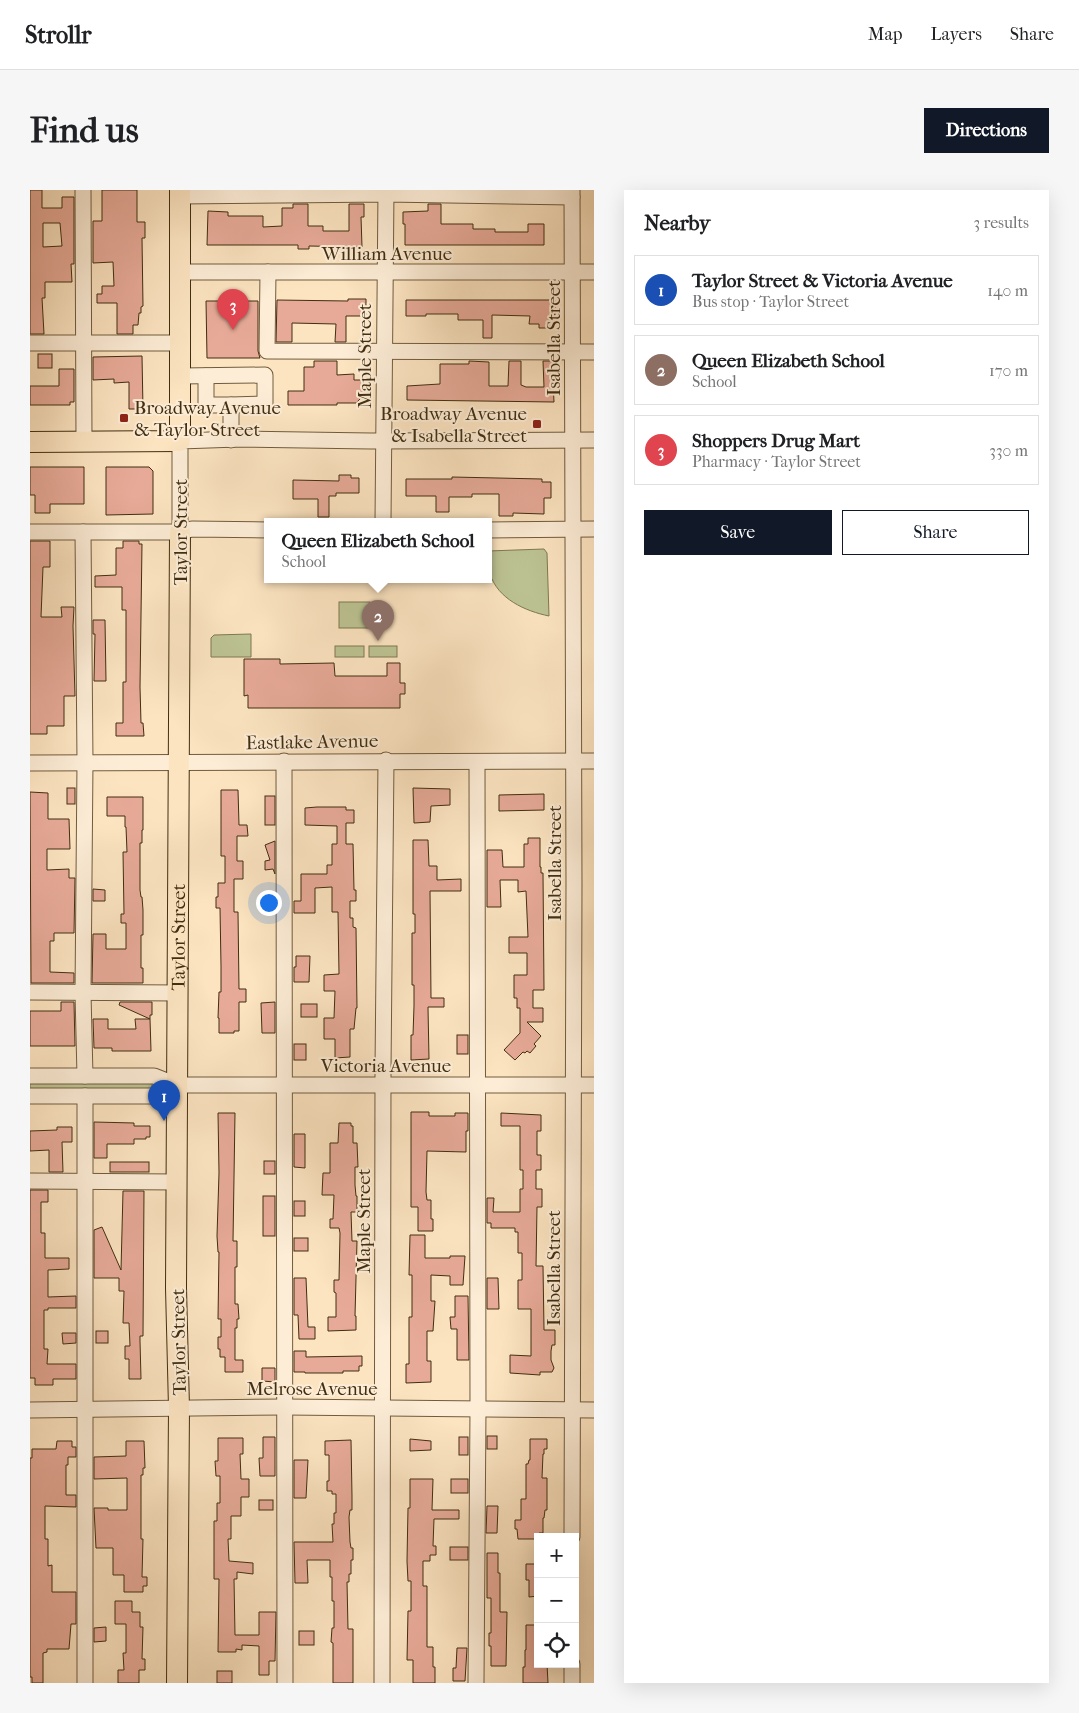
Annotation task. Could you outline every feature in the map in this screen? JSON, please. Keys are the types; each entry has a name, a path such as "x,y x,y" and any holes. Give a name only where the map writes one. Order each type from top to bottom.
{"main road":[{"name":"Taylor Street","path":"180,193 180,441"},
{"path":"30,442 180,441"},
{"name":"Taylor Street","path":"177,1683 179,1408 176,1288 180,532"}],"street":[{"path":"83,190 84,442"},
{"path":"180,193 386,192 572,194"},
{"name":"Maple Street","path":"383,518 386,192"},
{"name":"Isabella Street","path":"572,194 574,884 572,1533"},
{"name":"William Avenue","path":"180,272 594,272"},
{"path":"268,272 268,351 594,352"},
{"path":"30,343 180,343"},
{"path":"180,376 265,375 265,404 206,405 206,376"},
{"path":"230,405 231,440"},
{"path":"180,441 594,440"},
{"name":"Taylor Street","path":"180,441 180,532"},
{"path":"30,532 180,532 192,529 264,530"},
{"path":"492,530 594,529"},
{"path":"82,532 85,762 83,993 85,1076"},
{"name":"Maple Street","path":"382,1683 383,1085 386,760"},
{"name":"Eastlake Avenue","path":"30,763 594,760"},
{"path":"284,761 285,1683"},
{"path":"476,1683 478,1409 477,762"},
{"path":"30,992 178,993"},
{"name":"Victoria Avenue","path":"30,1076 154,1076 177,1085 594,1085"},
{"name":"Victoria Avenue","path":"30,1096 154,1096 177,1085"},
{"path":"84,1683 85,1096"},
{"path":"30,1181 177,1182"},
{"name":"Melrose Avenue","path":"30,1410 286,1407 594,1410"},
{"path":"572,1668 572,1683"}],"green space":[{"path":"544,549 547,553 549,616 522,607 499,590 492,578 492,551"},
{"path":"339,602 370,602 370,628 339,628"},
{"path":"251,634 251,657 211,657 211,638 214,635"},
{"path":"335,646 364,646 364,657 335,657"},
{"path":"369,646 397,646 397,657 369,657"},
{"path":"30,1082 152,1083 152,1090 30,1092"}],"building":[{"path":"30,190 42,190 42,208 62,208 62,197 74,197 74,264 71,264 72,282 45,282 45,298 42,298 44,334 30,334","holes":["43,223 60,223 62,246 43,247"]},
{"path":"102,190 137,190 137,222 145,222 145,238 142,238 143,306 141,307 141,313 139,313 138,325 133,325 133,334 117,334 117,303 97,303 97,294 102,294 102,286 114,286 113,262 93,263 93,221 102,221"},
{"path":"293,204 308,204 308,226 323,226 323,231 349,231 349,204 364,204 364,217 361,217 362,247 309,246 309,249 298,249 298,245 207,245 208,211 228,212 228,216 263,216 263,227 282,226 282,208 293,208"},
{"path":"428,204 441,204 441,224 473,224 473,229 495,229 495,232 528,232 528,224 544,224 544,245 405,245 403,212 428,211"},
{"path":"348,299 366,299 366,316 346,316 346,342 335,342 336,324 292,323 292,342 276,342 277,300 348,301"},
{"path":"406,300 555,300 555,315 551,315 551,328 539,328 539,324 529,324 530,316 492,315 492,338 483,338 483,320 458,320 458,314 406,316"},
{"path":"206,301 258,301 258,351 260,358 207,358"},
{"path":"38,354 52,354 52,368 38,368"},
{"path":"142,356 143,409 129,409 129,382 114,383 114,379 93,380 93,357"},
{"path":"314,361 337,361 337,375 354,374 354,380 364,380 364,391 366,393 356,403 288,405 288,391 304,391 304,367 314,367"},
{"path":"469,361 489,362 489,386 508,386 509,361 521,361 521,385 526,387 544,387 543,361 552,361 554,402 407,400 407,386 440,384 440,364 469,364"},
{"path":"59,369 74,369 74,402 70,402 70,405 30,405 30,386 59,386"},
{"path":"30,467 84,467 84,504 50,504 50,513 35,513 35,495 30,495"},
{"path":"106,467 149,467 153,471 153,514 106,515"},
{"path":"339,475 351,475 351,478 359,478 359,493 336,493 336,496 329,496 329,517 318,517 318,499 293,499 293,480 339,481"},
{"path":"452,477 542,479 542,482 551,482 551,498 544,498 544,514 513,513 513,516 499,516 499,494 472,494 472,497 449,497 449,512 436,512 436,496 406,496 406,479 452,479"},
{"path":"30,541 50,541 50,567 43,567 41,617 62,617 61,607 74,607 75,696 64,696 64,726 47,726 47,734 30,734"},
{"path":"123,541 139,541 139,544 142,544 140,687 141,723 143,723 144,736 116,736 116,723 123,723 123,682 126,682 126,610 122,610 122,587 95,587 95,576 116,575 116,548 123,548"},
{"path":"93,620 105,620 106,681 94,681 95,634 93,634"},
{"path":"244,659 280,659 280,664 334,663 335,676 387,676 387,663 400,663 400,683 405,683 405,694 400,694 400,708 248,708 248,695 244,696"},
{"path":"67,788 75,788 75,804 67,804"},
{"path":"413,788 450,789 450,805 431,806 430,822 414,823"},
{"path":"221,790 238,790 239,825 247,825 248,836 237,836 237,861 243,861 243,879 234,879 234,912 238,912 239,989 246,989 246,1002 239,1002 239,1031 234,1031 234,1033 219,1033 218,1018 221,966 220,908 216,908 216,897 218,897 218,883 225,883 225,856 221,856"},
{"path":"30,792 48,793 48,819 69,819 70,849 47,849 47,870 69,869 69,878 75,878 74,933 54,933 54,941 50,941 50,972 74,973 74,983 31,983"},
{"path":"544,794 544,810 499,811 499,795"},
{"path":"265,796 275,796 275,825 265,825"},
{"path":"107,797 143,797 143,830 142,843 140,843 140,890 143,910 141,968 143,968 143,983 92,983 93,934 106,934 106,949 126,949 126,923 121,923 121,914 124,914 123,852 127,852 125,816 107,816"},
{"path":"346,807 346,810 354,810 354,823 346,823 346,844 353,844 354,890 356,890 356,901 350,901 350,918 353,918 353,927 356,928 357,1008 354,1029 350,1029 350,1057 335,1058 335,1039 324,1039 324,1018 334,1018 335,991 324,991 324,975 339,974 338,912 332,912 332,887 315,888 315,913 294,913 294,901 301,901 301,874 327,874 327,865 332,865 332,844 337,844 337,826 305,825 305,808"},
{"path":"528,838 540,838 540,867 541,873 543,873 544,990 533,990 533,1008 543,1008 543,1022 527,1022 541,1036 534,1044 536,1046 530,1053 527,1051 523,1052 515,1060 504,1050 520,1033 520,1008 517,1008 517,998 514,998 514,975 527,975 527,953 509,953 509,937 528,937 526,891 518,892 518,880 500,880 501,907 487,907 487,850 502,850 503,867 524,867 524,844 528,844"},
{"path":"413,840 428,840 429,866 437,866 437,880 461,879 461,891 430,891 431,998 444,998 444,1007 428,1007 429,1059 411,1060 414,1006 412,933 415,933 415,914 413,914"},
{"path":"275,841 275,874 273,869 265,870 265,861 270,860 265,845"},
{"path":"93,889 105,890 105,901 93,901"},
{"path":"296,956 310,956 309,982 294,982"},
{"path":"61,1002 74,1002 75,1046 30,1046 30,1011 61,1011"},
{"path":"120,1002 152,1002 152,1015 150,1015 150,1019 119,1005"},
{"path":"275,1002 275,1033 262,1033 261,1003"},
{"path":"301,1004 317,1004 317,1017 301,1017"},
{"path":"93,1019 108,1019 108,1029 136,1029 135,1019 150,1019 151,1051 112,1051 112,1048 94,1048"},
{"path":"457,1035 468,1035 468,1054 457,1054"},
{"path":"294,1044 306,1044 306,1060 294,1060"},
{"path":"411,1112 429,1112 429,1116 455,1116 455,1113 468,1113 466,1152 427,1151 426,1192 427,1200 431,1200 433,1231 418,1231 418,1207 411,1207"},
{"path":"218,1113 235,1113 233,1241 237,1241 235,1304 238,1304 239,1319 237,1319 237,1328 235,1328 235,1360 243,1360 243,1372 225,1372 225,1357 220,1357 220,1349 218,1349 218,1337 221,1337 221,1319 218,1319"},
{"path":"501,1113 541,1115 541,1131 537,1131 537,1155 541,1155 541,1170 536,1170 536,1189 542,1189 542,1207 537,1207 536,1266 543,1266 544,1330 555,1330 555,1345 552,1345 551,1351 551,1360 554,1368 552,1372 540,1372 540,1375 510,1373 510,1355 531,1356 531,1309 518,1309 518,1280 522,1280 522,1253 518,1253 518,1232 515,1232 515,1228 491,1228 491,1223 487,1223 487,1198 494,1198 493,1212 520,1212 520,1189 523,1189 523,1170 520,1170 520,1126 501,1126"},
{"path":"94,1122 134,1123 134,1126 150,1126 150,1137 134,1139 134,1144 107,1144 107,1158 94,1158"},
{"path":"339,1123 351,1123 351,1126 353,1126 353,1143 357,1143 358,1167 355,1167 355,1185 357,1212 351,1212 352,1241 357,1241 356,1330 328,1331 328,1317 336,1317 334,1280 339,1280 340,1233 339,1228 330,1228 330,1219 333,1219 334,1195 322,1195 323,1173 330,1173 330,1143 338,1143"},
{"path":"57,1127 72,1127 72,1142 62,1142 63,1172 49,1172 49,1150 30,1151 30,1131 57,1130"},
{"path":"294,1134 305,1134 305,1168 294,1167"},
{"path":"264,1161 275,1161 275,1174 264,1174"},
{"path":"110,1162 149,1162 149,1172 110,1172"},
{"path":"30,1190 48,1190 48,1202 41,1202 41,1233 45,1233 45,1258 69,1258 69,1269 48,1270 48,1297 76,1296 76,1308 48,1308 48,1310 44,1310 44,1349 48,1349 47,1364 76,1364 76,1379 53,1379 53,1385 35,1385 35,1378 30,1378"},
{"path":"123,1191 144,1191 143,1336 140,1336 141,1379 129,1379 129,1359 125,1359 125,1346 130,1346 129,1323 123,1323 124,1291 119,1291 119,1278 94,1278 94,1230 102,1227 121,1270"},
{"path":"263,1196 275,1196 275,1236 263,1236"},
{"path":"294,1201 305,1201 305,1216 294,1216"},
{"path":"410,1235 425,1235 425,1258 465,1256 463,1285 450,1285 450,1276 431,1275 431,1301 435,1301 433,1331 427,1331 427,1361 431,1361 431,1382 406,1383 406,1364 409,1364 409,1317 412,1317 412,1275 409,1275"},
{"path":"294,1238 308,1238 308,1251 294,1251"},
{"path":"294,1278 306,1278 308,1327 315,1327 315,1339 299,1339 298,1315 294,1315"},
{"path":"487,1278 498,1278 499,1309 487,1309"},
{"path":"455,1296 468,1296 469,1360 457,1360 457,1329 451,1329 450,1317 455,1317"},
{"path":"96,1331 108,1331 108,1343 96,1343"},
{"path":"62,1333 76,1333 76,1343 63,1344"},
{"path":"294,1351 306,1351 306,1357 362,1356 362,1366 359,1366 359,1371 343,1371 343,1373 294,1372"},
{"path":"262,1368 275,1368 275,1382 262,1381"},
{"path":"487,1436 497,1436 497,1449 487,1449"},
{"path":"263,1437 275,1437 275,1476 260,1476 259,1458 263,1458"},
{"path":"459,1437 468,1437 468,1455 459,1455"},
{"path":"218,1438 243,1438 243,1454 240,1454 241,1479 249,1479 249,1497 241,1497 241,1516 231,1516 231,1539 228,1539 229,1561 253,1563 253,1574 237,1572 237,1579 234,1579 235,1635 259,1635 259,1612 276,1612 275,1661 269,1661 269,1675 259,1675 259,1646 242,1645 242,1650 236,1649 236,1652 218,1652 219,1579 214,1579 214,1521 217,1521 217,1503 220,1503 220,1476 216,1476 215,1461 218,1461"},
{"path":"410,1439 431,1441 431,1450 410,1451"},
{"path":"530,1439 547,1439 547,1449 544,1449 543,1454 542,1478 547,1478 547,1510 545,1510 543,1518 543,1533 534,1533 534,1539 518,1539 515,1520 521,1520 521,1499 526,1499 526,1464 530,1460"},
{"path":"351,1440 352,1510 350,1510 349,1517 353,1560 351,1560 349,1582 347,1582 348,1629 353,1629 353,1683 333,1683 333,1643 331,1642 332,1628 334,1628 334,1601 332,1601 330,1560 307,1560 308,1583 295,1583 294,1542 333,1542 332,1524 334,1524 334,1513 336,1513 336,1494 332,1494 332,1491 327,1491 329,1455 325,1455 325,1441"},
{"path":"57,1441 72,1441 72,1447 76,1447 76,1457 68,1457 68,1465 66,1465 66,1495 76,1495 76,1507 45,1506 45,1539 48,1539 48,1566 52,1565 52,1592 76,1592 76,1624 71,1624 69,1649 47,1649 47,1652 43,1653 43,1683 32,1683 32,1677 30,1677 30,1458 32,1458 32,1449 56,1449"},
{"path":"126,1441 144,1441 145,1468 143,1468 143,1475 141,1475 141,1539 143,1539 142,1577 147,1577 147,1586 143,1586 143,1592 124,1592 124,1575 113,1575 113,1548 96,1548 94,1508 127,1510 127,1478 94,1479 94,1457 126,1456"},
{"path":"294,1460 308,1460 306,1498 294,1498"},
{"path":"410,1479 433,1479 432,1510 459,1510 459,1519 434,1519 433,1546 436,1546 436,1555 430,1555 430,1561 423,1561 423,1586 427,1586 427,1647 433,1647 435,1683 413,1683 413,1660 407,1660 408,1611 411,1611 411,1581 408,1581 407,1561"},
{"path":"451,1479 468,1479 468,1493 451,1493"},
{"path":"259,1500 273,1500 273,1510 259,1510"},
{"path":"487,1506 498,1506 497,1533 486,1533"},
{"path":"450,1547 468,1547 468,1560 450,1560"},
{"path":"487,1553 498,1553 500,1612 507,1612 506,1666 491,1666 489,1633 491,1633 491,1598 487,1598"},
{"path":"526,1564 534,1564 534,1596 529,1597 529,1580 526,1580"},
{"path":"115,1601 132,1601 132,1612 140,1612 140,1627 143,1627 142,1659 145,1659 145,1670 139,1670 139,1683 118,1683 118,1670 124,1670 123,1653 126,1653 126,1624 115,1624"},
{"path":"526,1625 534,1625 534,1668 547,1668 548,1683 523,1683"},
{"path":"106,1627 106,1641 94,1642 94,1628"},
{"path":"299,1631 314,1631 314,1645 299,1645"},
{"path":"457,1648 467,1648 465,1681 453,1681 453,1668 456,1668"},
{"path":"217,1671 232,1671 232,1683 217,1683"}],"place":[{"name":"Shoppers Drug Mart","path":"233,330"},
{"name":"Broadway Avenue & Taylor Street","path":"124,418"},
{"name":"Broadway Avenue & Isabella Street","path":"537,424"},
{"name":"Queen Elizabeth School","path":"378,641"},
{"name":"Taylor Street & Victoria Avenue","path":"164,1121"}]}
